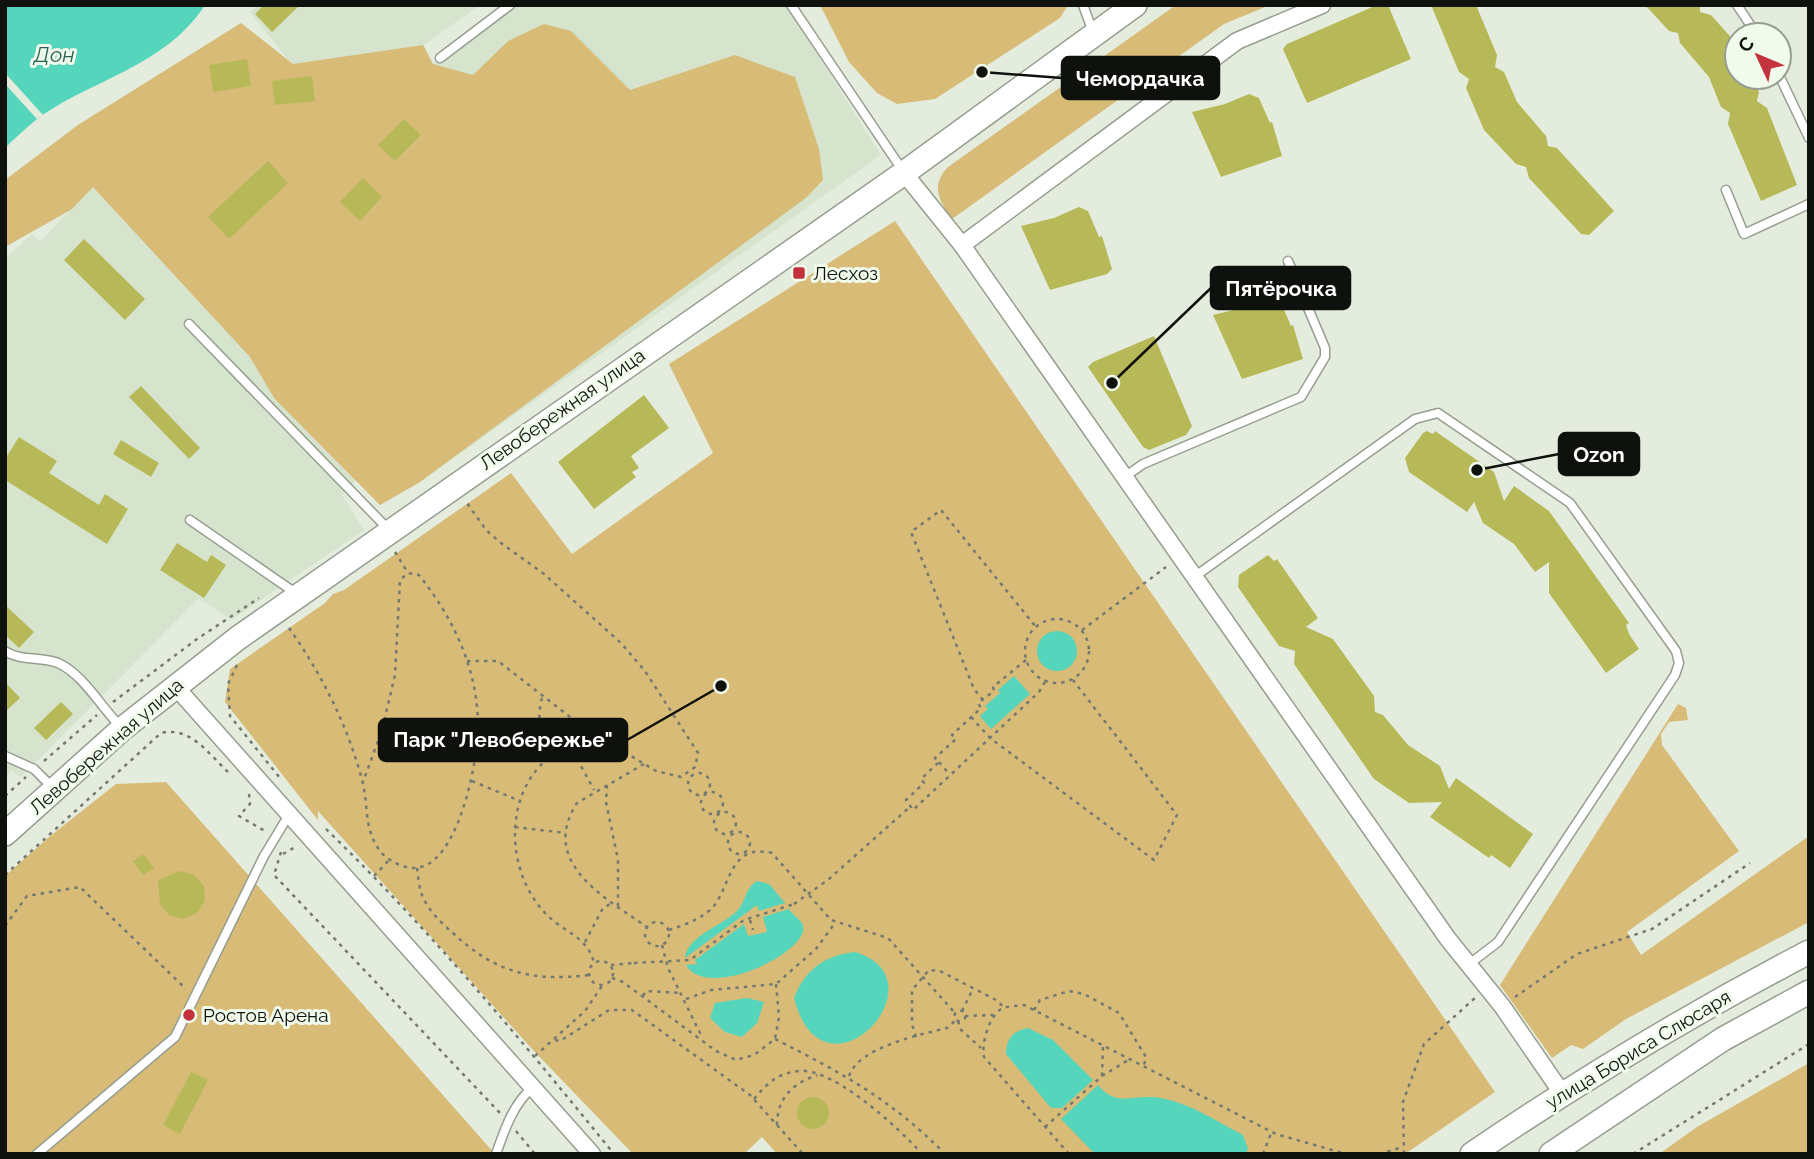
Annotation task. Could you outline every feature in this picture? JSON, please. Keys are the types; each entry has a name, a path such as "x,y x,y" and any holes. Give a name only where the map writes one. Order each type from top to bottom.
{"main road":[{"name":"Левобережная улица","path":"5,834 122,729 290,589 391,540 1135,5"},
{"name":"улица Бориса Слюсаря","path":"1472,1154 1562,1093 1705,1006 1809,952"},
{"name":"улица Бориса Слюсаря","path":"1551,1154 1723,1039 1809,992"}],"street":[{"path":"962,245 1237,41 1322,5"},
{"path":"904,173 962,245 1468,965 1502,1006 1562,1093"},
{"path":"174,685 592,1154"}],"lane":[{"path":"440,58 510,5"},
{"path":"791,5 904,173"},
{"path":"1083,5 1094,35"},
{"path":"1737,5 1748,21"},
{"path":"1787,91 1809,138"},
{"path":"1726,190 1744,234 1809,204"},
{"path":"1124,478 1143,464 1307,393 1325,356 1325,348 1288,261"},
{"path":"189,324 391,540"},
{"path":"1194,577 1415,419 1438,413 1570,503 1676,651 1679,663 1675,675 1498,942 1468,965"},
{"path":"190,520 290,589"},
{"path":"5,651 16,658 61,664 76,676 122,729"},
{"path":"5,756 34,769 54,789"},
{"path":"37,1154 175,1037 275,837 290,813"},
{"path":"496,1154 508,1121 525,1094 533,1087"}],"path":[{"path":"464,499 486,530 598,619 645,671 698,753 689,788 696,794 720,795 723,804 715,827 722,834 742,832 749,839 746,854 729,870 713,907 691,921 669,930"},
{"path":"983,700 974,689 911,532 941,510 1036,627"},
{"path":"391,540 408,573"},
{"path":"1082,630 1180,556"},
{"path":"287,625 308,655 328,693 363,782 366,821 380,851 403,867 417,868 446,850 465,805 478,725 467,661 445,607 419,575 408,573"},
{"path":"363,782 382,730 395,675 398,595 400,580 408,573"},
{"path":"5,796 103,710 197,639 290,589"},
{"path":"1056,619 1070,621 1082,630 1089,642 1089,657 1084,670 1073,680 1059,684 1045,682 1033,673 1026,660 1025,646 1036,627 1056,619"},
{"path":"950,775 935,758 956,739 952,735 981,708 978,703 1026,660"},
{"path":"467,661 498,661 542,698 644,764 670,776 681,777 692,773 706,776 710,785 702,808 709,814 729,813 736,819 728,842 731,850 746,854 764,851 772,853 835,923 888,938 955,1013 960,1029 981,1048 984,1057 1069,1154"},
{"path":"240,662 228,684 230,716 285,785"},
{"path":"971,717 990,738 1154,860 1177,815 1073,680"},
{"path":"939,762 921,779 925,783 906,800 913,810 1039,692 1045,682"},
{"path":"542,698 538,711 549,758"},
{"path":"5,875 161,733 176,729 186,733 229,773"},
{"path":"593,733 569,744 549,758 529,780 520,801 515,827 521,870 538,903 547,915 585,942 594,963 589,975 593,983 602,986"},
{"path":"569,744 594,791"},
{"path":"644,764 577,803 571,812 566,834 570,858 583,881 647,927"},
{"path":"471,780 520,801"},
{"path":"607,785 606,802 618,860 618,907"},
{"path":"248,791 250,804 239,816 275,837 282,854 274,875 508,1121 535,1154"},
{"path":"594,963 603,961 611,965 690,960 744,920 810,896 911,806"},
{"path":"319,823 374,876 535,1056 614,1154"},
{"path":"515,827 566,834"},
{"path":"374,876 390,859"},
{"path":"1502,1006 1577,954 1653,929 1750,863"},
{"path":"417,868 422,895 437,919 476,955 517,972 558,977 589,975"},
{"path":"5,926 27,896 80,887 195,997"},
{"path":"585,942 603,908 612,903"},
{"path":"750,919 753,930"},
{"path":"647,927 659,922 669,930"},
{"path":"686,999 711,990 776,984 816,949 835,923"},
{"path":"647,927 645,936 649,943 662,945"},
{"path":"662,945 668,939 669,930"},
{"path":"662,945 668,968 686,999 700,1033 697,1037"},
{"path":"611,965 612,978"},
{"path":"915,1037 912,1024 912,990 921,976 933,969 998,1001 1004,1008"},
{"path":"535,1056 585,1012 602,986 612,978"},
{"path":"612,978 643,996 697,1037 736,1060 754,1055 775,1039 779,1017 776,984"},
{"path":"1404,1154 1403,1102 1424,1044 1487,987"},
{"path":"955,1013 962,1011 973,988"},
{"path":"643,996 646,991 682,993"},
{"path":"1034,1010 1040,1000 1069,991 1084,993 1124,1018 1146,1058 1144,1066"},
{"path":"981,1048 994,1016 1004,1008 1024,1005 1272,1131 1346,1154"},
{"path":"555,1040 560,1041 609,1010 632,1010 754,1099 803,1154"},
{"path":"962,1011 965,1016"},
{"path":"849,1076 852,1067 864,1056 947,1028 965,1016 994,1016"},
{"path":"775,1039 849,1076 910,1119 945,1154"},
{"path":"1633,1154 1809,1044"},
{"path":"1102,1076 1103,1046"},
{"path":"1045,1127 1102,1076 1129,1059"},
{"path":"754,1099 776,1076 801,1070 819,1075 894,1124 922,1154"},
{"path":"777,1125 779,1105 784,1097 798,1083 819,1075"},
{"path":"1263,1154 1272,1131"},
{"path":"1379,1154 1404,1147"}],"shaded area":[{"path":"258,5 480,5 424,45 433,64 515,5 786,5 881,155 420,482 380,505 356,480 342,495 364,530 231,620 199,598 21,777 11,771 5,778 5,259 32,234 40,242 69,211 5,247 5,180 78,125 241,23 289,61 250,12"},
{"path":"820,5 1068,5 1060,18 935,99 897,104 877,93 849,62"},
{"path":"1176,5 1270,5 1224,24 952,219 938,193 939,180 948,167"},
{"path":"241,23 293,64 423,45 433,64 473,75 508,41 544,24 571,31 630,90 735,55 795,77 819,149 823,180 807,197 420,482 380,505 274,398 250,357 93,187 72,209 5,247 5,180 78,125"},
{"path":"895,221 1495,1092 1405,1154 777,1154 762,1137 744,1154 633,1154 533,1050 318,811 318,820 225,702 230,669 325,603 333,594 344,590 511,473 572,554 713,453 669,364"},
{"path":"1678,704 1686,708 1688,720 1669,722 1661,734 1662,745 1739,851 1627,932 1641,955 1809,836 1809,922 1626,1019 1583,1049 1571,1045 1552,1058 1500,985"},
{"name":"Ростов Арена","path":"166,782 495,1154 5,1154 5,876 116,784"},
{"path":"1809,1063 1809,1154 1659,1154 1697,1127"}],"water":[{"name":"Дон","path":"5,5 205,5 188,26 169,43 126,71 58,105 37,119 5,148"},
{"path":"1057,631 1065,632 1071,637 1076,643 1076,659 1071,665 1065,670 1057,671 1049,670 1043,665 1038,659 1037,651 1038,643 1043,637 1049,632"},
{"path":"1014,676 1030,694 991,729 980,716 988,709 985,706 1000,693 998,690"},
{"path":"757,881 769,884 785,903 759,911 757,905 685,958 687,951 698,938 739,909 750,888"},
{"path":"789,909 803,926 801,937 774,960 733,976 714,978 697,975 686,965 697,964 695,960 744,924 748,936 767,932 763,917"},
{"path":"855,952 880,967 888,987 884,1009 870,1028 850,1041 829,1043 809,1030 794,998 810,971 835,956"},
{"path":"747,998 764,1002 757,1023 742,1037 725,1032 710,1018 715,1003"},
{"path":"1028,1028 1053,1040 1093,1080 1062,1108 1051,1108 1006,1054 1011,1036"},
{"path":"1098,1085 1104,1092 1116,1098 1164,1099 1199,1112 1243,1135 1248,1149 1246,1154 1095,1154 1061,1119"}],"pier":[{"path":"5,73 43,115 37,119 5,84"}],"building":[{"path":"264,5 300,5 272,32 255,14"},
{"path":"1377,5 1388,5 1411,59 1307,103 1283,49 1287,44"},
{"path":"1431,5 1476,5 1497,55 1495,67 1504,72 1517,102 1546,136 1548,146 1557,148 1614,211 1589,235 1581,234 1529,178 1526,167 1516,164 1484,130 1466,88 1469,79 1459,72"},
{"path":"1645,5 1700,5 1700,12 1711,15 1723,28 1723,91 1759,91 1757,101 1767,108 1797,185 1761,201 1728,124 1730,113 1721,107 1709,77 1680,43 1678,33 1669,31"},
{"path":"247,59 251,86 213,92 209,65"},
{"path":"312,76 315,101 275,105 272,81"},
{"path":"1249,94 1259,98 1270,123 1272,122 1282,156 1221,177 1192,112 1225,104"},
{"path":"404,119 421,135 395,161 378,145"},
{"path":"268,161 288,183 229,239 208,217"},
{"path":"363,178 382,197 360,221 340,202"},
{"path":"1079,207 1088,211 1099,237 1102,236 1112,269 1107,274 1050,290 1021,226 1054,218"},
{"path":"84,239 145,299 125,320 64,260"},
{"path":"1270,297 1280,300 1291,326 1293,325 1303,359 1242,379 1213,315 1246,307"},
{"path":"1154,336 1192,426 1186,435 1149,450 1143,447 1088,367 1093,362"},
{"path":"141,386 200,448 189,459 129,397"},
{"path":"644,395 669,428 631,456 639,468 632,472 636,477 594,509 558,462"},
{"path":"1427,431 1433,434 1435,431 1494,472 1504,501 1514,486 1549,511 1629,623 1626,625 1629,634 1639,649 1606,673 1549,593 1549,562 1535,572 1514,544 1483,523 1474,502 1467,512 1409,472 1405,458"},
{"path":"19,437 57,461 49,473 99,505 105,494 128,509 107,544 5,480 5,459"},
{"path":"121,440 159,463 151,477 113,454"},
{"path":"177,543 207,562 211,555 226,565 204,598 160,570"},
{"path":"1268,555 1274,561 1277,559 1318,618 1306,627 1333,639 1374,696 1375,712 1383,715 1408,745 1440,766 1449,789 1456,778 1533,834 1510,868 1491,855 1489,858 1430,817 1442,802 1409,803 1374,779 1294,664 1295,651 1279,646 1238,587 1239,575"},
{"path":"5,605 34,632 19,648 5,635"},
{"path":"5,682 20,698 5,712"},
{"path":"61,702 73,714 46,740 34,728"},
{"path":"144,854 154,868 143,875 133,861"},
{"path":"180,871 194,875 204,886 205,901 197,913 183,919 169,915 160,904 158,880"},
{"path":"191,1072 208,1080 180,1134 163,1125"},
{"path":"813,1097 825,1101 829,1113 825,1125 813,1129 801,1125 797,1113 801,1101"}],"place":[{"name":"Чемордачка","path":"982,72"},
{"name":"Лесхоз","path":"799,273"},
{"name":"Пятёрочка","path":"1112,383"},
{"name":"Ozon","path":"1477,470"},
{"name":"Парк \"Левобережье\"","path":"721,686"},
{"name":"Ростов Арена","path":"189,1015"}]}
